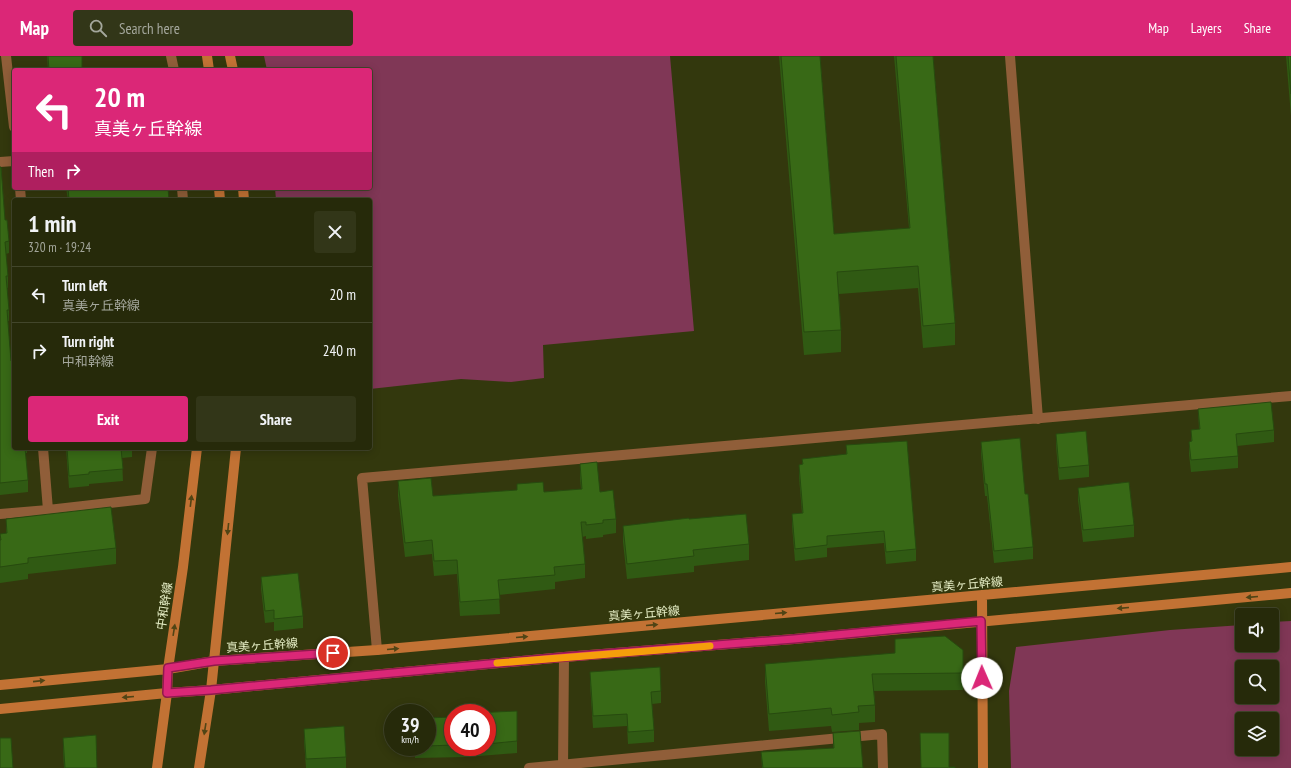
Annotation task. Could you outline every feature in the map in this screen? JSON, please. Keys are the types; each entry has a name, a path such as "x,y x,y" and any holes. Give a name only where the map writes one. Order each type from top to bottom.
{"street":[{"path":"6,56 12,109"},
{"path":"171,56 174,68"},
{"path":"207,56 209,68"},
{"path":"230,56 233,68"},
{"path":"1010,56 1038,419"},
{"path":"0,162 12,161"},
{"path":"377,650 362,478 1291,396"},
{"path":"43,450 48,510"},
{"path":"0,514 145,499 152,450"},
{"name":"中和幹線","path":"157,768 167,693 168,668 183,567 197,450"},
{"path":"199,768 211,690 236,450"},
{"name":"真美ヶ丘幹線","path":"0,685 168,668 214,661 377,650 1291,567"},
{"path":"0,708 564,657 794,639 1291,593"},
{"path":"982,595 981,621 984,768"},
{"path":"563,766 564,657"},
{"path":"529,768 563,766 882,734 883,768"}],"shaded area":[{"path":"264,56 670,56 694,331 543,345 544,378 511,382 461,379 372,389 372,198 276,198 275,190 372,190 372,68 267,68"},
{"path":"1291,621 1291,768 1011,768 1009,691 1016,647 1170,630 1235,625 1235,652 1279,652 1279,622"}],"building":[{"path":"48,56 82,56 82,68 49,68"},
{"path":"781,56 820,56 834,234 910,228 896,56 933,56 955,323 923,326 918,266 837,272 841,330 804,332"},
{"path":"1288,56 1291,56 1291,94"},
{"path":"1,167 5,220 7,220 9,241 5,242 9,310 7,310 12,361 12,450 25,450 28,480 0,483"},
{"path":"68,190 168,190 169,198 69,198"},
{"path":"1271,402 1274,430 1236,434 1238,456 1191,460 1189,442 1192,441 1191,430 1200,429 1198,409"},
{"path":"1086,431 1089,465 1059,468 1056,434"},
{"path":"1020,438 1025,494 1028,494 1033,547 994,551 981,442"},
{"path":"907,441 916,549 886,552 884,531 827,536 827,545 795,549 792,514 803,513 799,465 803,464 802,459 847,454 846,445"},
{"path":"67,450 121,450 123,469 89,472 89,474 69,476"},
{"path":"597,462 600,492 613,490 616,519 603,520 603,523 586,525 586,522 581,522 585,564 554,567 555,575 498,580 500,599 460,602 457,560 434,561 432,540 405,543 398,481 431,478 433,496 517,490 517,484 543,482 544,492 582,489 580,464"},
{"path":"1129,482 1134,525 1083,530 1078,488"},
{"path":"111,507 116,548 28,558 28,563 0,567 0,534 7,533 6,519"},
{"path":"746,514 749,544 693,550 694,556 627,564 623,526 689,518"},
{"path":"298,573 303,616 274,619 274,610 265,611 261,577"},
{"path":"945,636 963,650 963,673 872,674 875,705 858,706 859,712 832,715 831,708 769,714 765,664 895,653 895,639"},
{"path":"660,667 661,691 651,692 654,730 628,732 627,714 593,716 590,672"},
{"path":"517,711 517,741 496,743 496,712"},
{"path":"444,717 444,745 436,746 436,718"},
{"path":"344,726 346,757 306,759 304,729"},
{"path":"860,731 863,768 763,768 761,752 834,748 833,733"},
{"path":"920,733 949,733 949,767 955,768 921,768"},
{"path":"96,735 97,768 65,768 63,738"},
{"path":"0,738 11,738 13,768 0,768"}],"slow traffic":[{"path":"497,663 710,646"}],"route":[{"path":"333,653 214,661 168,668 167,693 564,657 794,639 981,621 982,678"}]}
